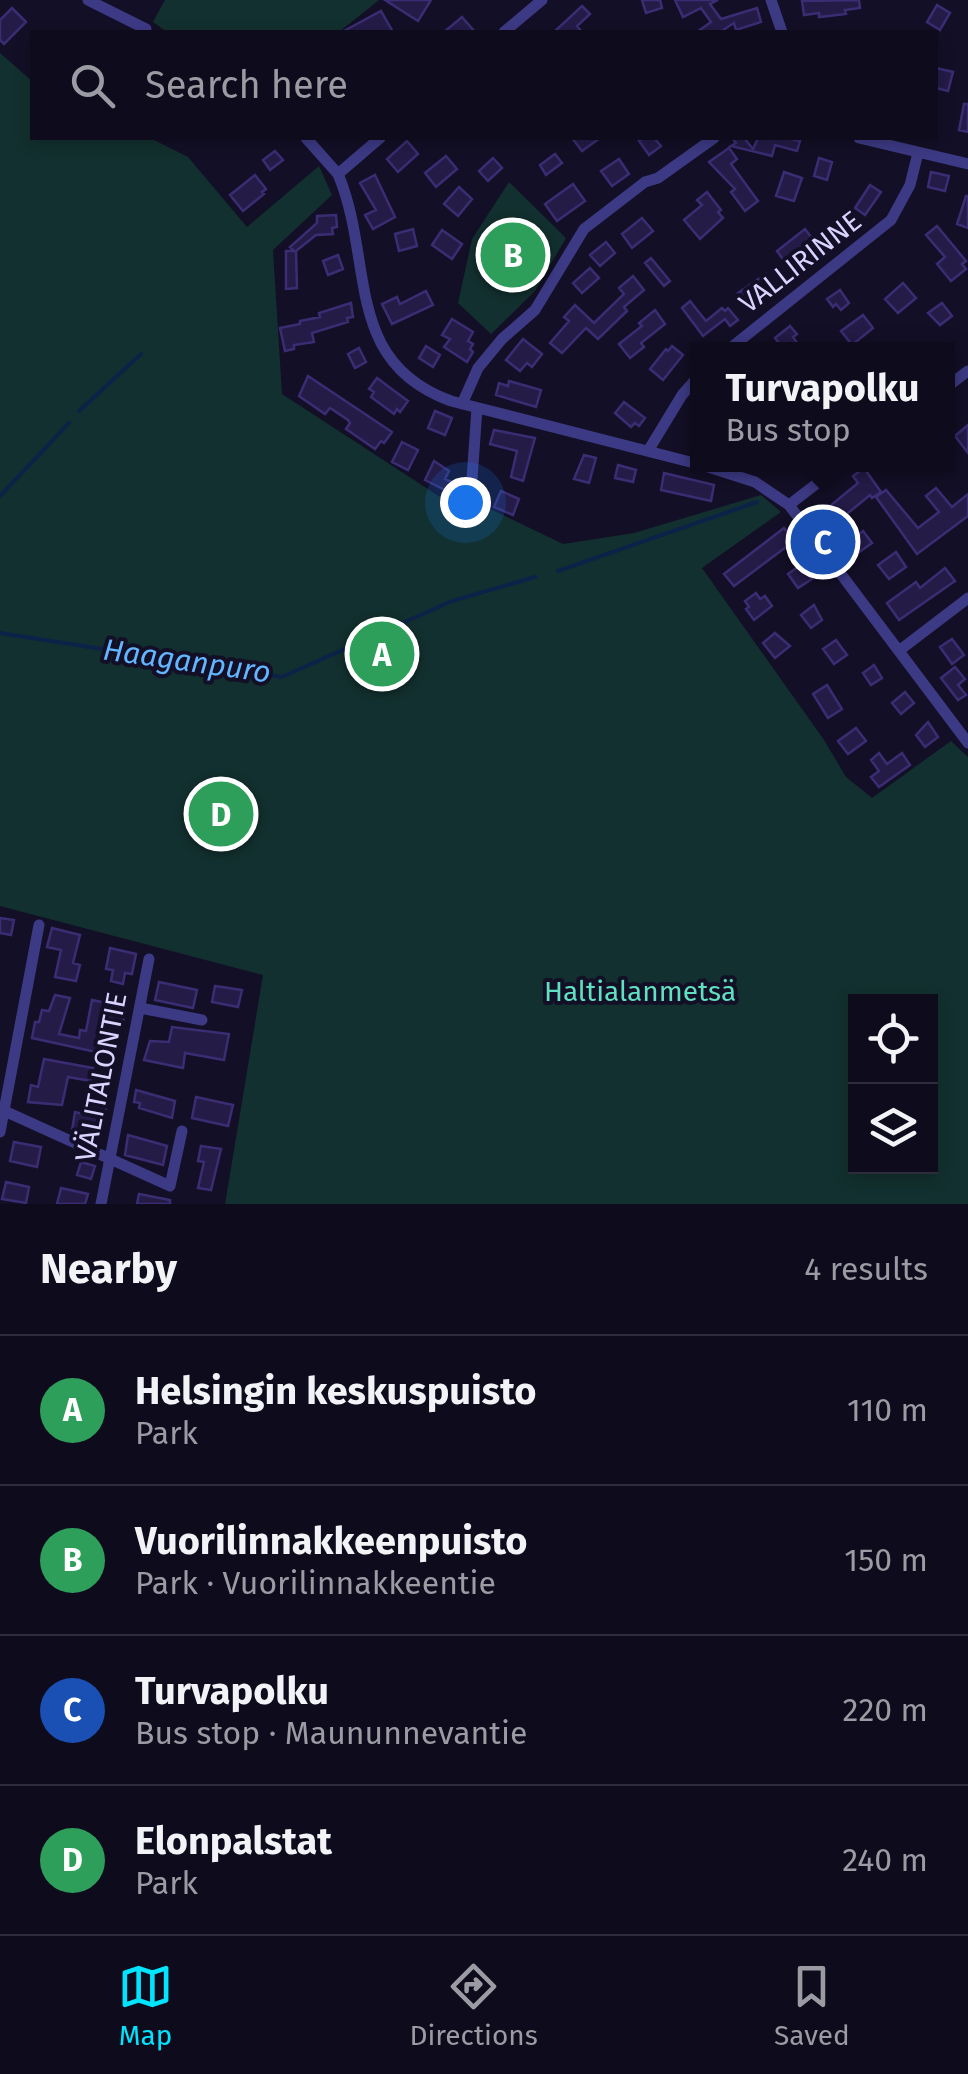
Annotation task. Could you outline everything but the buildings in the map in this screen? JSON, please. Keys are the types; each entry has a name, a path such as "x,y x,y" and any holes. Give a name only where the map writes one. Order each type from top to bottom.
{"street":[{"path":"88,0 146,29"},
{"path":"506,30 542,0"},
{"path":"771,0 781,30"},
{"path":"308,140 338,174 348,197 368,314 380,345 414,384 430,394 462,404 690,462"},
{"path":"338,174 378,140"},
{"path":"462,404 478,368 536,310 584,228 645,182 658,178 711,140"},
{"path":"867,140 968,164"},
{"name":"VALLIRINNE","path":"738,342 891,220 910,185 918,152"},
{"path":"648,451 690,386"},
{"path":"472,479 477,408"},
{"path":"723,472 755,482 789,505 968,743"},
{"path":"789,505 832,472"},
{"path":"900,650 968,598"},
{"path":"0,1132 39,925"},
{"name":"VÄLITALONTIE","path":"101,1204 149,959"},
{"path":"140,1008 202,1020"},
{"path":"2,1110 170,1186 182,1131"}],"green space":[{"path":"165,0 379,0 342,30 164,30 153,22"},
{"name":"Haltialanmetsä","path":"0,53 30,79 30,140 154,140 188,157 247,227 319,166 332,195 273,250 282,394 457,508 482,505 563,544 634,533 761,495 781,512 702,568 846,777 872,798 951,741 968,757 968,1204 225,1204 263,975 0,906"},
{"path":"509,182 566,238 535,291 491,334 458,303 472,239"}],"waterway":[{"name":"Haaganpuro","path":"79,411 141,354"},
{"name":"Haaganpuro","path":"0,496 69,423"},
{"name":"Haaganpuro","path":"558,571 757,502"},
{"name":"Haaganpuro","path":"0,633 282,677 452,601 535,577"}],"place":[{"name":"Vuorilinnakkeenpuisto","path":"513,255"},
{"name":"Turvapolku","path":"823,542"},
{"name":"Helsingin keskuspuisto","path":"382,654"},
{"name":"Elonpalstat","path":"221,814"}]}
